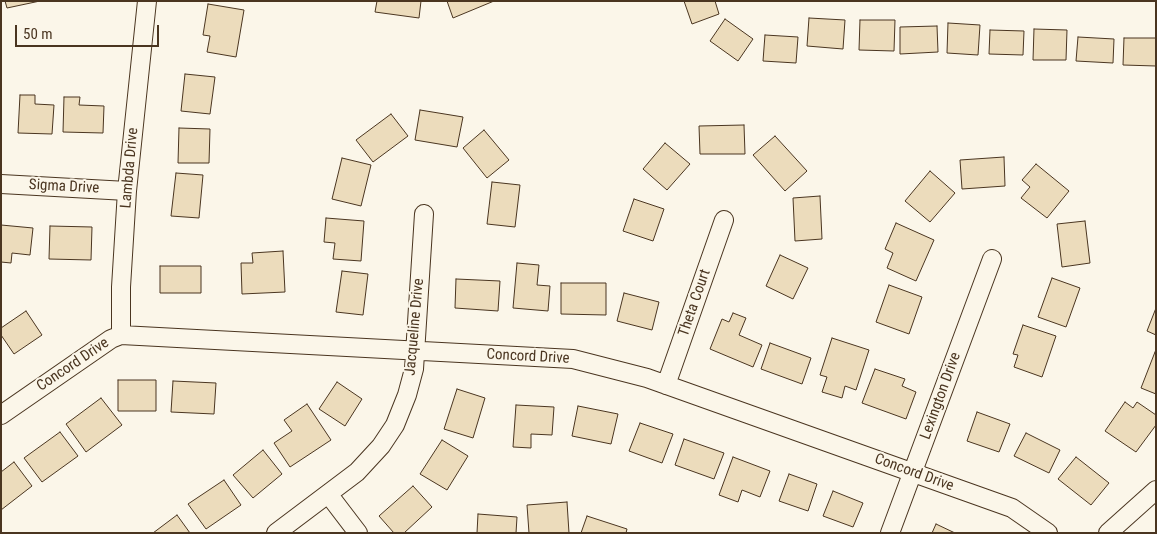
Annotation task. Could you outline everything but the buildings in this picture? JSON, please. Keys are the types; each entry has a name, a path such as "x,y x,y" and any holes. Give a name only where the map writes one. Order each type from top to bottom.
{"street":[{"name":"Lambda Drive","path":"121,335 120,288 127,191 147,1"},
{"name":"Sigma Drive","path":"1,184 127,191"},
{"name":"Jacqueline Drive","path":"276,533 357,472 381,446 394,425 407,396 416,351 424,214"},
{"name":"Theta Court","path":"666,385 724,220"},
{"name":"Lexington Drive","path":"890,533 992,259"},
{"name":"Concord Drive","path":"1,414 110,339 121,335 573,359 666,385 1012,508 1048,533"},
{"path":"1108,533 1156,490"},
{"path":"330,494 358,533"}]}
